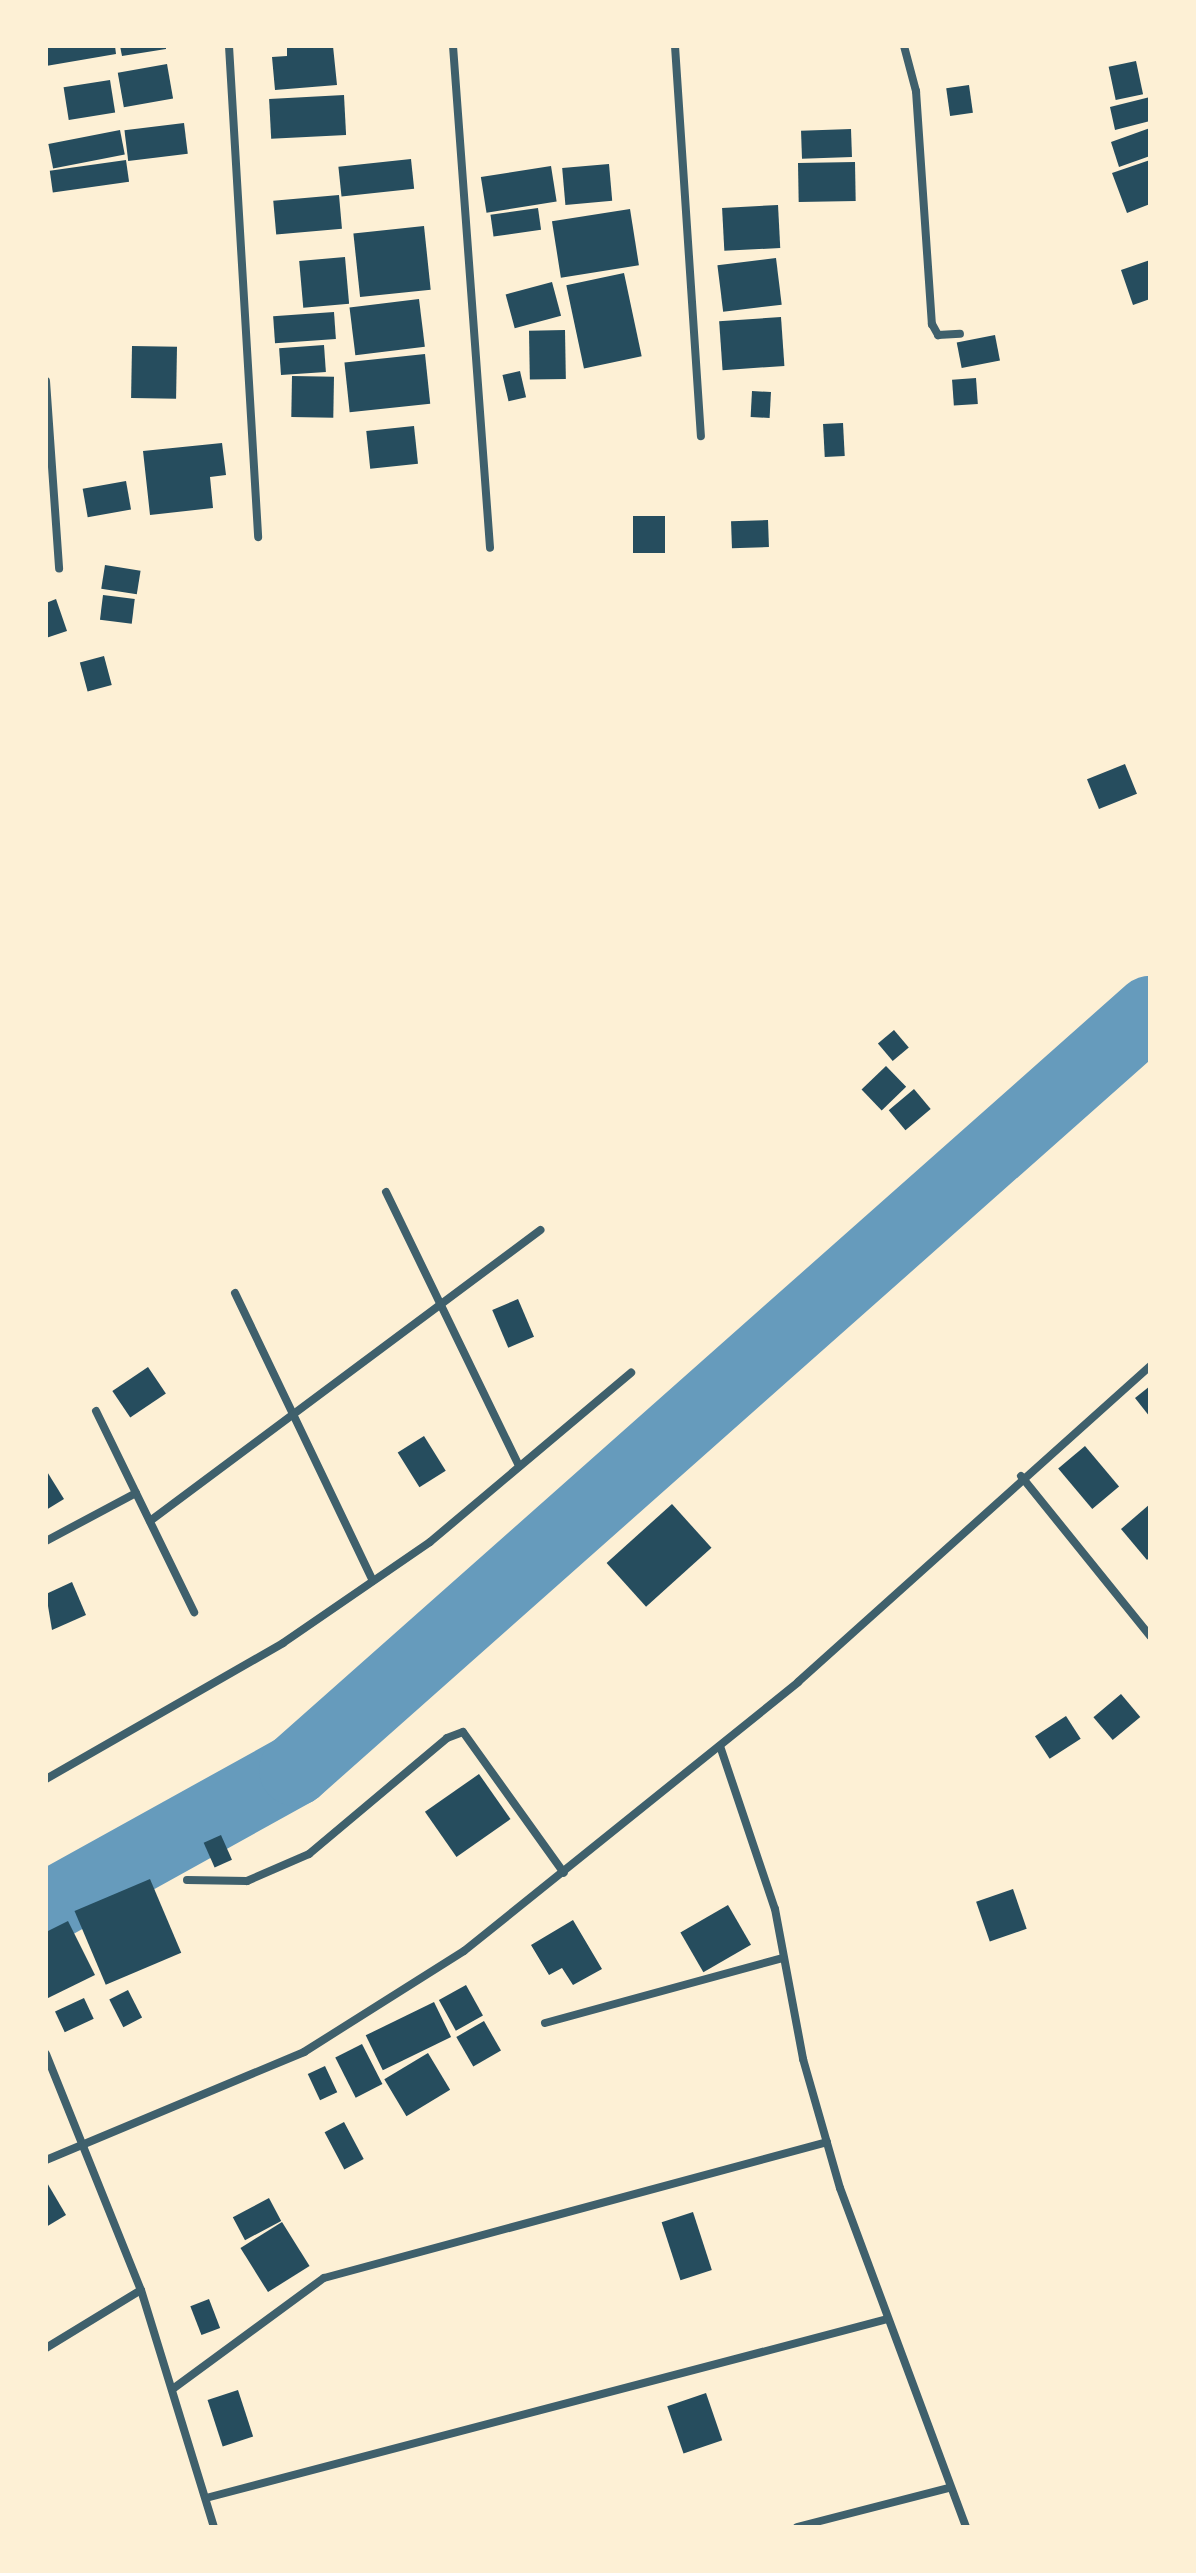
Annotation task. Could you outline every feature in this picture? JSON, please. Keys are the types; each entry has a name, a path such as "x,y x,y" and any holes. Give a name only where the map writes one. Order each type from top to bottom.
{"street":[{"path":"229,46 258,537"},
{"path":"453,46 490,548"},
{"path":"675,46 701,436"},
{"path":"904,46 916,91 932,324 938,335 960,334"},
{"path":"46,381 59,569"},
{"path":"386,1192 519,1466"},
{"path":"150,1521 541,1230"},
{"path":"235,1293 373,1581"},
{"path":"46,2160 304,2052 464,1951 720,1746 1021,1476 1150,1366"},
{"path":"46,1779 283,1643 373,1581 631,1373"},
{"path":"96,1411 194,1612"},
{"path":"1021,1476 1150,1636"},
{"path":"46,1541 136,1493"},
{"path":"187,1880 247,1881 309,1854 447,1738 463,1732 564,1873"},
{"path":"720,1746 756,1839 827,2142 949,2488 966,2527"},
{"path":"545,2023 783,1958"},
{"path":"46,2054 141,2290 174,2388 214,2527"},
{"path":"174,2388 324,2278 827,2142"},
{"path":"46,2348 141,2290"},
{"path":"206,2498 888,2319"},
{"path":"797,2527 949,2488"}],"building":[{"path":"46,46 115,46 116,54 46,66"},
{"path":"120,46 166,46 166,49 122,56"},
{"path":"287,46 333,46 337,85 275,90 272,57 287,56"},
{"path":"1136,61 1143,94 1116,100 1109,67"},
{"path":"167,64 173,98 124,107 118,73"},
{"path":"110,80 115,113 69,120 64,87"},
{"path":"969,85 973,113 950,116 946,88"},
{"path":"344,95 346,135 271,139 269,99"},
{"path":"1150,97 1150,121 1115,130 1110,107"},
{"path":"184,123 188,154 128,161 124,130"},
{"path":"1150,128 1150,156 1119,167 1111,142"},
{"path":"851,129 852,157 802,159 801,131"},
{"path":"120,130 125,155 53,168 48,144"},
{"path":"411,159 414,189 342,196 338,167"},
{"path":"126,160 129,182 53,193 50,171"},
{"path":"1150,160 1150,204 1127,213 1112,173"},
{"path":"855,162 856,201 799,202 798,163"},
{"path":"609,164 612,201 565,205 562,168"},
{"path":"551,166 557,202 487,213 481,177"},
{"path":"339,195 342,229 276,235 273,201"},
{"path":"778,205 780,248 724,251 722,208"},
{"path":"538,208 541,230 494,236 490,215"},
{"path":"630,209 639,265 561,278 552,221"},
{"path":"424,226 431,290 360,297 353,233"},
{"path":"345,257 349,304 303,308 299,261"},
{"path":"776,258 782,305 723,312 717,265"},
{"path":"1150,260 1150,299 1133,305 1121,270"},
{"path":"624,273 642,356 584,368 566,285"},
{"path":"552,282 561,316 515,328 506,294"},
{"path":"419,299 425,347 355,355 350,308"},
{"path":"334,312 336,339 275,343 273,316"},
{"path":"781,317 784,366 723,370 719,321"},
{"path":"565,330 566,379 530,380 529,331"},
{"path":"995,335 1000,361 962,368 957,342"},
{"path":"324,345 326,372 281,375 279,348"},
{"path":"132,346 177,347 176,399 131,398"},
{"path":"425,354 430,404 350,412 344,362"},
{"path":"520,371 526,397 509,401 502,375"},
{"path":"292,376 334,377 333,418 291,417"},
{"path":"976,378 978,404 954,406 952,380"},
{"path":"752,391 771,392 770,418 751,417"},
{"path":"843,423 845,456 825,457 823,424"},
{"path":"414,426 418,464 370,469 366,431"},
{"path":"222,443 226,475 210,477 213,508 150,515 143,451"},
{"path":"126,481 131,510 88,517 83,489"},
{"path":"633,516 665,516 665,553 633,553"},
{"path":"768,520 769,547 732,548 731,521"},
{"path":"105,565 141,571 137,594 101,589"},
{"path":"103,595 135,599 132,624 100,620"},
{"path":"56,599 67,631 46,638 46,603"},
{"path":"104,656 112,685 88,691 80,662"},
{"path":"1125,764 1137,794 1099,809 1087,779"},
{"path":"894,1030 909,1048 893,1061 878,1043"},
{"path":"886,1066 906,1087 882,1110 862,1090"},
{"path":"914,1089 931,1109 905,1130 889,1110"},
{"path":"518,1299 534,1337 508,1348 492,1310"},
{"path":"148,1367 166,1394 130,1418 112,1391"},
{"path":"1150,1386 1150,1417 1135,1398"},
{"path":"424,1436 446,1471 419,1487 398,1452"},
{"path":"1085,1446 1119,1487 1092,1509 1058,1468"},
{"path":"46,1470 64,1499 46,1510"},
{"path":"672,1504 711,1548 646,1607 607,1563"},
{"path":"1150,1504 1150,1557 1147,1560 1121,1529"},
{"path":"72,1582 86,1615 52,1630 46,1594"},
{"path":"1121,1694 1140,1717 1113,1740 1093,1717"},
{"path":"1066,1716 1081,1739 1050,1759 1035,1736"},
{"path":"479,1774 511,1819 456,1857 425,1812"},
{"path":"221,1835 232,1860 215,1867 204,1843"},
{"path":"150,1879 181,1953 106,1985 75,1911"},
{"path":"1013,1889 1027,1929 990,1941 976,1902"},
{"path":"728,1905 751,1945 703,1972 680,1933"},
{"path":"573,1920 602,1969 573,1985 562,1968 549,1975 531,1945"},
{"path":"68,1921 95,1975 46,1999 46,1932"},
{"path":"466,1985 483,2016 456,2031 439,2000"},
{"path":"128,1990 142,2018 123,2027 109,2000"},
{"path":"84,1998 94,2019 65,2032 55,2012"},
{"path":"434,2002 451,2037 383,2070 366,2035"},
{"path":"484,2021 501,2050 473,2066 456,2037"},
{"path":"362,2044 382,2084 356,2098 335,2058"},
{"path":"428,2053 450,2090 406,2116 384,2079"},
{"path":"325,2066 337,2092 320,2100 308,2074"},
{"path":"344,2122 364,2159 344,2169 325,2132"},
{"path":"46,2181 66,2215 46,2227"},
{"path":"269,2198 281,2221 245,2240 233,2217"},
{"path":"693,2212 712,2270 680,2280 662,2222"},
{"path":"282,2222 310,2266 268,2292 240,2248"},
{"path":"209,2299 220,2328 201,2335 190,2306"},
{"path":"238,2390 253,2437 223,2446 208,2400"},
{"path":"706,2393 722,2440 684,2454 667,2406"}],"waterway":[{"path":"46,1908 295,1770 1150,1012"}]}
